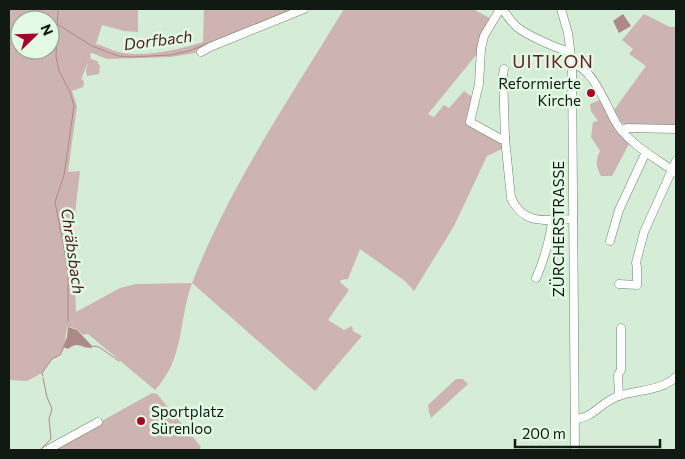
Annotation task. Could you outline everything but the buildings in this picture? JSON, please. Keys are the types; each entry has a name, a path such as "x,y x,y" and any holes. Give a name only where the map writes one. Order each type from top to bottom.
{"street":[{"path":"201,52 304,9"},
{"path":"505,138 501,138 470,122 479,84 481,49 484,36 501,9 520,30 561,49 570,51"},
{"name":"ZÜRCHERSTRASSE","path":"561,9 567,28 572,64 576,450"},
{"path":"572,64 579,65 597,85 614,120 622,131 646,152 674,172"},
{"path":"504,70 505,138 511,198 523,215 538,220 573,219"},
{"path":"622,131 627,128 676,129"},
{"path":"610,241 619,210 646,152"},
{"path":"619,284 637,284 636,263 639,246 651,215 674,172 676,161"},
{"path":"536,278 540,270 552,220"},
{"path":"619,396 618,375 621,370 621,328"},
{"path":"575,419 586,418 606,401 669,384 676,377"},
{"path":"669,384 676,389"},
{"path":"47,450 98,422"}],"shaded area":[{"path":"9,9 138,9 138,32 124,31 102,25 96,44 128,54 150,54 203,42 204,9 304,9 201,52 170,57 107,59 92,53 90,54 91,59 97,61 100,66 99,74 87,76 88,62 81,80 83,79 83,87 72,91 77,106 68,172 80,171 73,231 76,312 120,288 136,284 192,283 176,352 165,378 155,390 88,334 83,335 70,327 67,327 64,347 60,355 52,359 42,373 27,381 9,380"},
{"path":"344,9 473,9 493,20 481,49 428,114 434,117 444,105 449,108 464,91 476,100 470,122 501,138 506,147 487,156 454,226 414,291 405,281 360,249 348,279 341,280 340,282 349,290 328,320 344,330 352,326 353,331 362,336 315,391 192,283 224,211 282,109"},
{"path":"623,14 631,26 619,33 613,21"},
{"path":"644,14 670,27 676,27 676,125 625,125 614,110 646,66 629,54 633,49 622,40"},
{"path":"600,100 603,102 613,124 630,142 612,176 601,176 597,164 600,151 591,137 593,122 598,121 591,111 590,104"},
{"path":"68,327 77,330 93,347 87,348 75,345 68,349 63,347"},
{"path":"456,379 463,379 468,384 431,418 428,405"},
{"name":"Sportplatz Sürenloo","path":"152,393 157,394 201,447 199,450 50,450"}],"waterway":[{"name":"Chräbsbach","path":"58,9 56,57 59,71 70,92 74,106 64,175 55,202 68,275 68,321"},
{"name":"Dorfbach","path":"60,26 92,46 118,56 170,55 189,51 294,9"},
{"path":"93,346 99,347 119,361"},
{"path":"43,376 42,373 52,359 60,355 64,347"},
{"path":"40,450 51,439 49,419 52,409 43,378"}],"place":[{"name":"Reformierte Kirche","path":"591,93"},
{"name":"Sportplatz Sürenloo","path":"141,421"}],"district":[{"name":"UITIKON","path":"553,62"}]}
